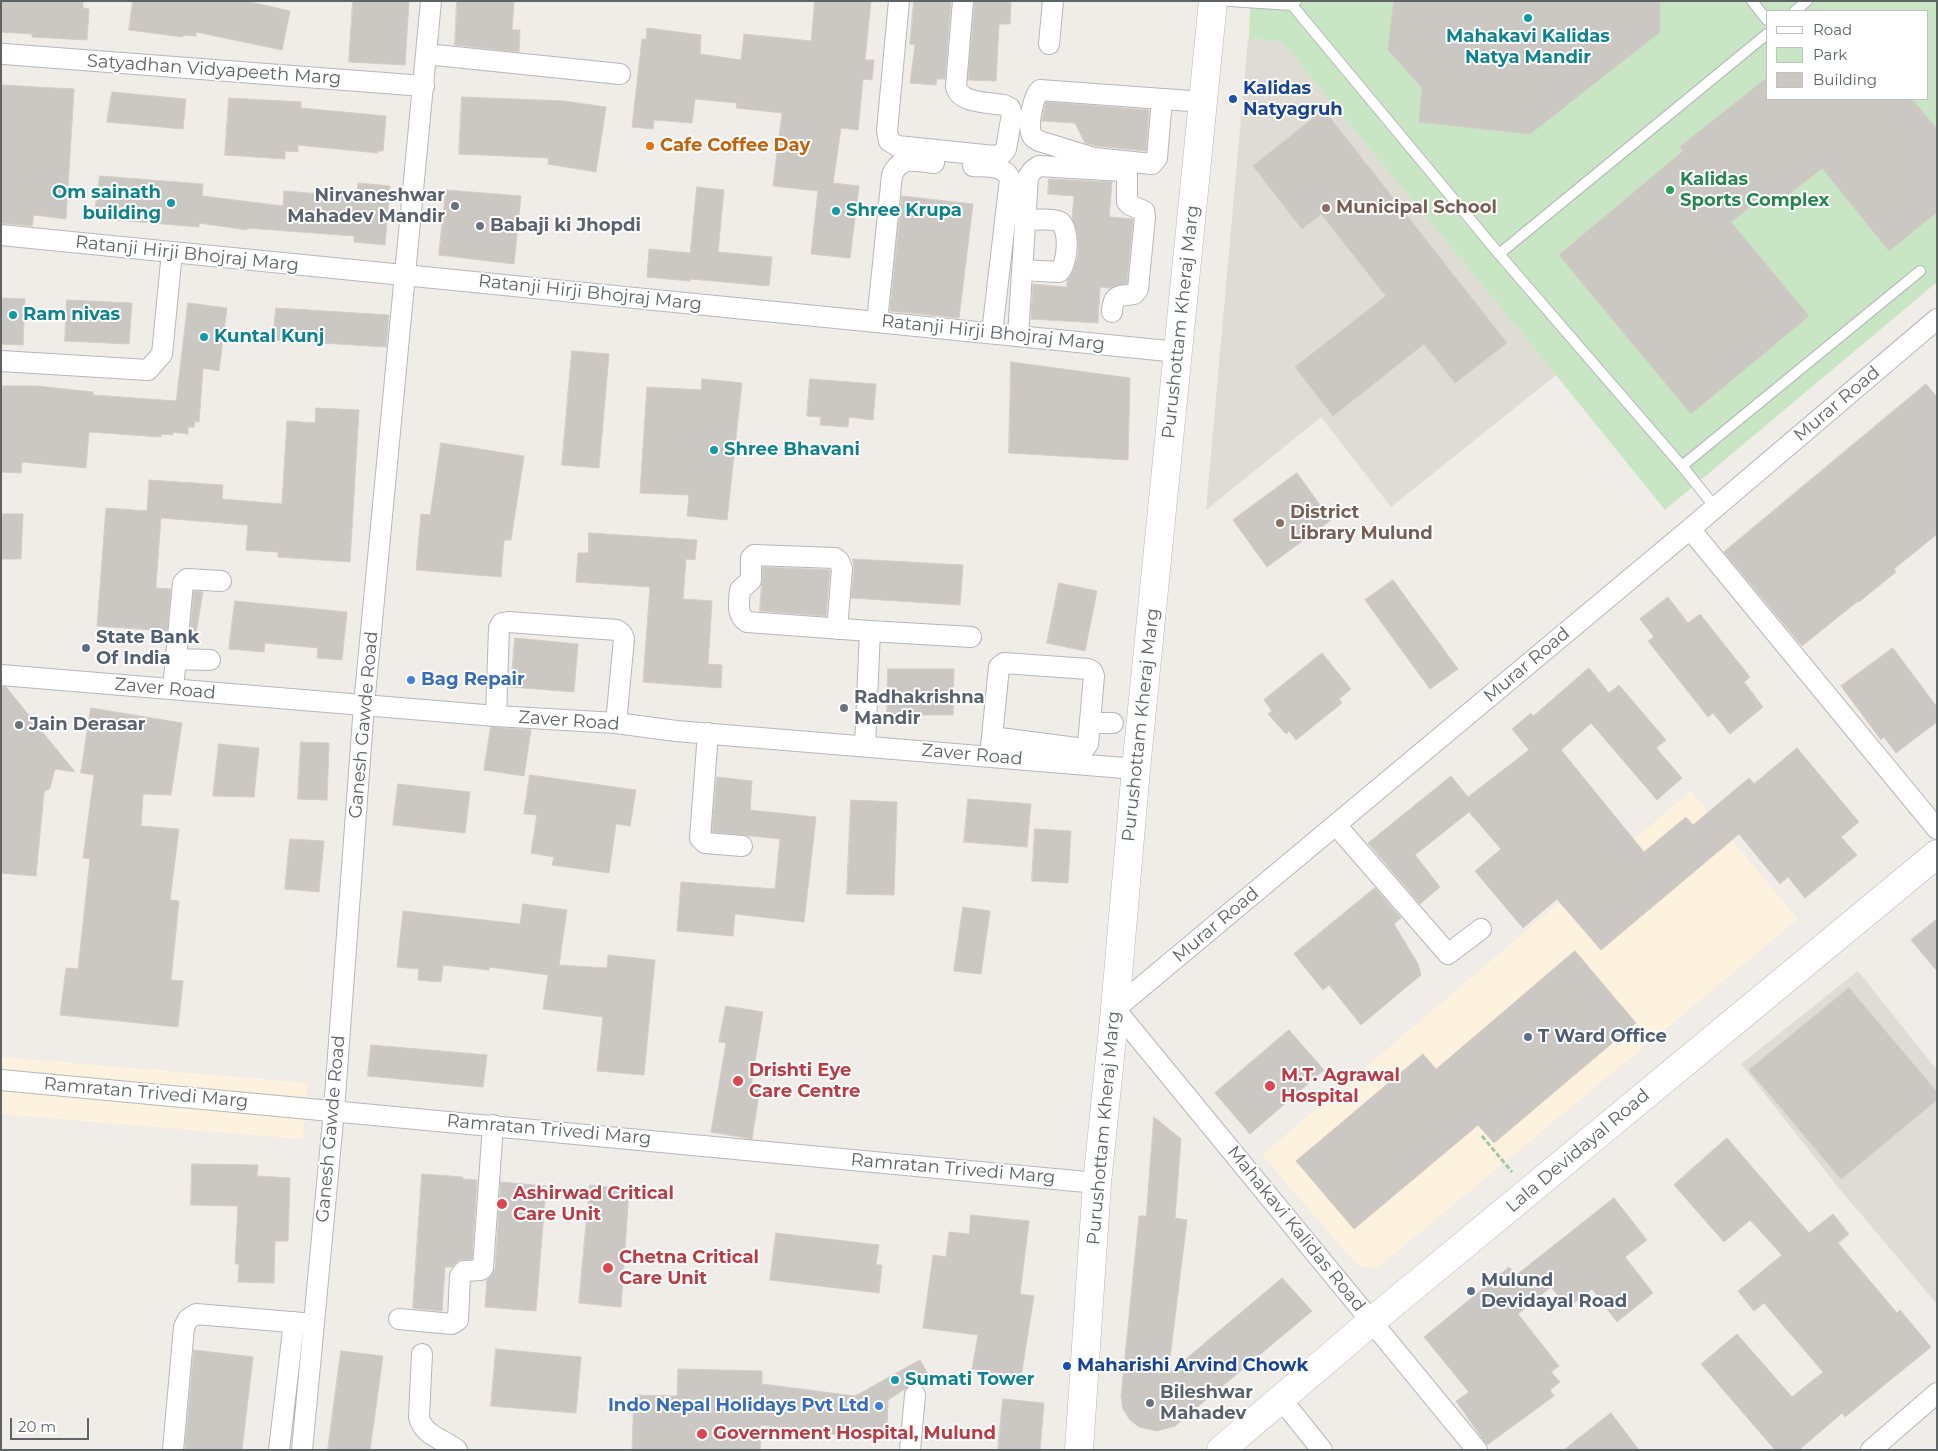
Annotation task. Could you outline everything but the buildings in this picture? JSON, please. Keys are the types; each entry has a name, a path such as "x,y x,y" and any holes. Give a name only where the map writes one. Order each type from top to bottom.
{"street":[{"name":"Ganesh Gawde Road","path":"302,1450 304,1323 334,1110 364,705 432,1"},
{"path":"899,1 887,131 889,141 897,146 994,156 1002,154 1006,149 1012,114 1010,108 1004,105 962,98 957,92 963,1"},
{"path":"1050,44 1053,1"},
{"name":"Purushottam Kheraj Marg","path":"1079,1450 1098,1183 1136,768 1213,1"},
{"name":"Satyadhan Vidyapeeth Marg","path":"4,54 424,86"},
{"path":"426,54 620,74"},
{"path":"1094,86 1204,96"},
{"path":"1162,99 1157,158 1152,164 1094,158 1040,141 1034,138 1030,132 1033,101 1040,90 1162,99 1204,96"},
{"path":"877,322 892,175 895,168 901,162 909,160 1002,169 1008,173 1010,180 992,333"},
{"path":"1018,336 1028,177 1039,166 1123,171 1128,182 1127,202 1144,211 1138,289 1134,294 1119,295 1115,298 1112,302 1112,312"},
{"path":"1022,270 1059,272 1063,269 1065,263 1067,232 1064,225 1059,221 1026,220"},
{"name":"Ratanji Hirji Bhojraj Marg","path":"1,235 1178,352"},
{"path":"1,361 148,370 162,354 172,252"},
{"name":"Murar Road","path":"1115,1009 1934,326"},
{"path":"1690,529 1937,829"},
{"path":"837,628 842,569 840,561 835,558 754,555 751,558 751,580 740,590 739,613 742,619 747,622 971,637"},
{"path":"173,690 184,580 187,578 221,581"},
{"path":"496,716 499,628 502,623 508,622 617,630 622,634 624,639 616,723"},
{"path":"865,746 870,631"},
{"path":"176,659 210,660"},
{"path":"991,747 999,667 1004,663 1088,669 1092,671 1094,676 1088,744 1084,749 1044,753"},
{"name":"Zaver Road","path":"1,675 496,716 616,723 865,746 991,747 1044,753 1136,768"},
{"path":"1090,723 1114,723"},
{"path":"708,733 700,838 705,843 742,846"},
{"path":"1336,825 1448,954 1481,929"},
{"name":"Lala Devidayal Road","path":"1220,1450 1372,1321 1937,854"},
{"name":"Mahakavi Kalidas Road","path":"1115,1009 1477,1450"},
{"name":"Ramratan Trivedi Marg","path":"1,1080 1098,1183"},
{"path":"399,1319 452,1324 458,1320 460,1276 464,1271 481,1270 483,1268 493,1125"},
{"path":"173,1450 184,1327 188,1319 196,1314 304,1323 279,1450"},
{"path":"422,1354 419,1417 421,1426 457,1450"},
{"path":"1871,1450 1937,1393"},
{"path":"910,1450 915,1395"},
{"path":"1281,1399 1316,1447"}],"lane":[{"path":"1229,1 1294,3 1499,254 1682,466 1715,507"},
{"path":"1752,1 1766,19"},
{"path":"1796,10 1807,1"},
{"path":"1499,254 1766,35"},
{"path":"1682,466 1920,272"}],"path":[{"path":"1482,1136 1528,1192"}],"shaded area":[{"name":"Municipal School","path":"1248,39 1281,41 1556,375 1391,507 1321,417 1206,510"},
{"name":"T Ward Office","path":"1691,791 1798,919 1377,1268 1357,1265 1262,1155"},
{"path":"1858,971 1937,1070 1937,1304 1838,1187 1741,1064"},
{"path":"1,1057 308,1083 302,1139 1,1114"}],"green space":[{"name":"Kalidas Sports Complex","path":"1250,1 1937,1 1937,282 1665,510 1281,41 1249,39"}],"place":[{"name":"Mahakavi Kalidas Natya Mandir","path":"1528,18"},
{"name":"Kalidas Natyagruh","path":"1233,99"},
{"name":"Cafe Coffee Day","path":"650,146"},
{"name":"Kalidas Sports Complex","path":"1670,190"},
{"name":"Om sainath building","path":"171,203"},
{"name":"Nirvaneshwar Mahadev Mandir","path":"455,206"},
{"name":"Municipal School","path":"1326,208"},
{"name":"Shree Krupa","path":"836,211"},
{"name":"Babaji ki Jhopdi","path":"480,226"},
{"name":"Ram nivas","path":"13,315"},
{"name":"Kuntal Kunj","path":"204,337"},
{"name":"Shree Bhavani","path":"714,450"},
{"name":"District Library Mulund","path":"1280,523"},
{"name":"State Bank Of India","path":"86,648"},
{"name":"Bag Repair","path":"411,680"},
{"name":"Radhakrishna Mandir","path":"844,708"},
{"name":"Jain Derasar","path":"19,725"},
{"name":"T Ward Office","path":"1528,1037"},
{"name":"Drishti Eye Care Centre","path":"738,1081"},
{"name":"M.T. Agrawal Hospital","path":"1270,1086"},
{"name":"Ashirwad Critical Care Unit","path":"502,1204"},
{"name":"Chetna Critical Care Unit","path":"608,1268"},
{"name":"Mulund Devidayal Road","path":"1471,1291"},
{"name":"Maharishi Arvind Chowk","path":"1067,1366"},
{"name":"Sumati Tower","path":"895,1380"},
{"name":"Bileshwar Mahadev","path":"1150,1403"},
{"name":"Indo Nepal Holidays Pvt Ltd","path":"879,1406"},
{"name":"Government Hospital, Mulund","path":"702,1434"}]}
